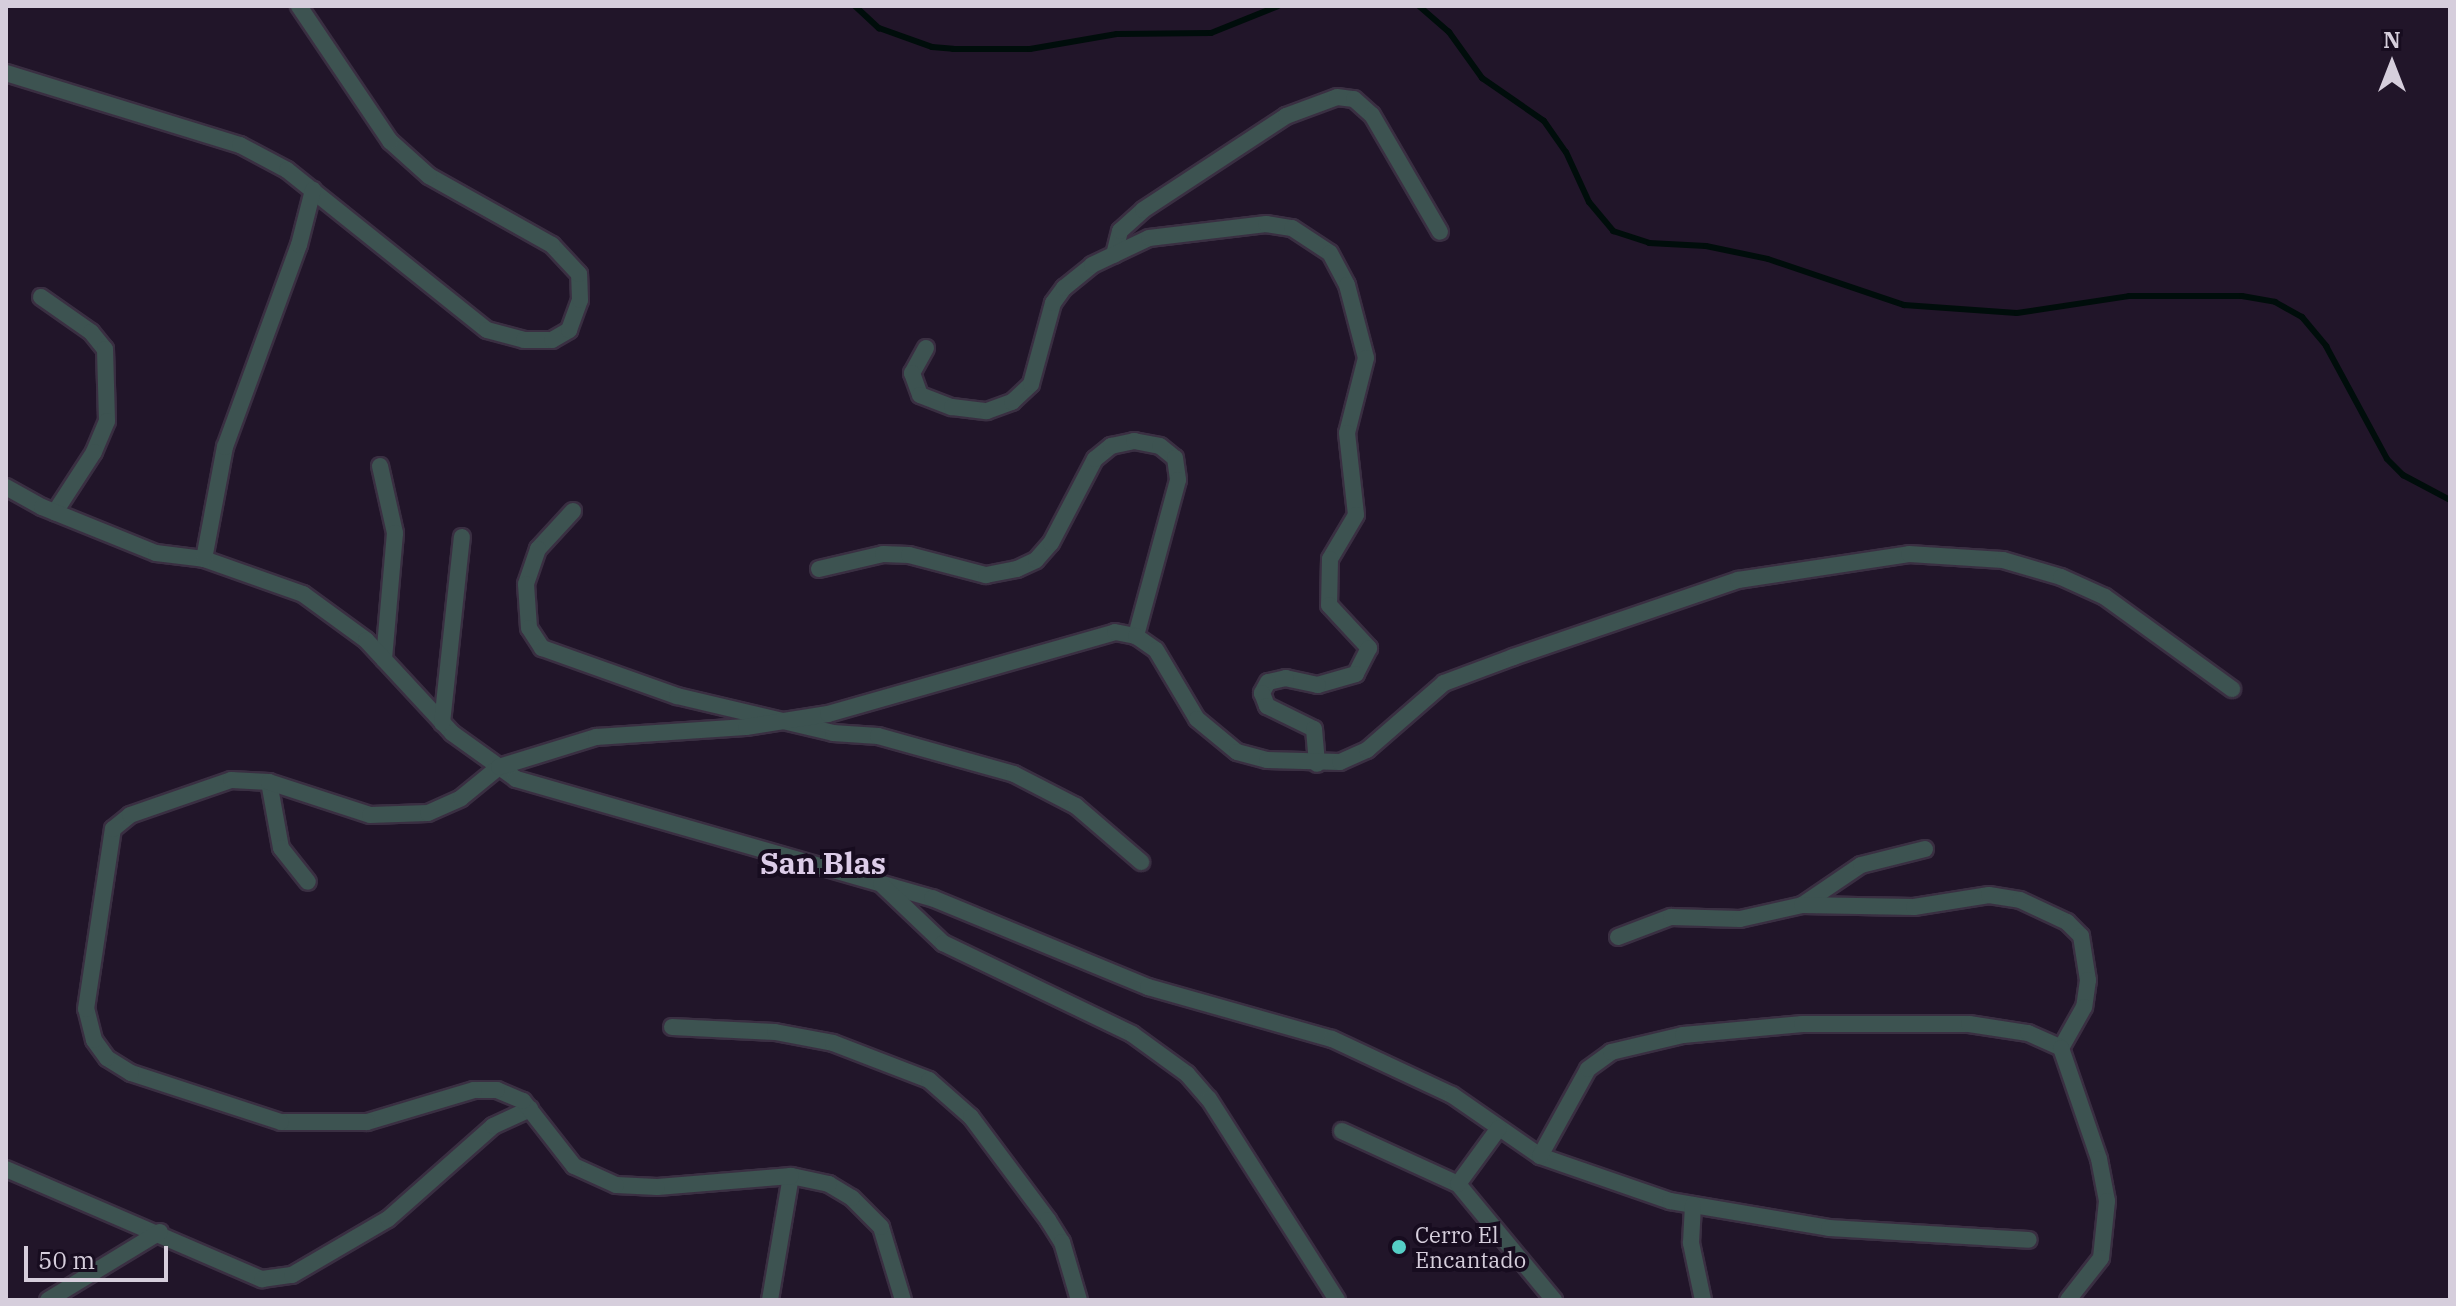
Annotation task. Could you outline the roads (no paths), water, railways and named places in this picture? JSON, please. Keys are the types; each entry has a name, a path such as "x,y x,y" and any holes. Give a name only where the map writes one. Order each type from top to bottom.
{"street":[{"path":"6,73 240,145 313,190 487,330 524,340 552,340 569,330 580,300 579,274 552,245 429,176 390,141 299,6"},
{"path":"1114,255 1120,231 1143,210 1286,116 1337,97 1354,99 1372,115 1440,232"},
{"path":"204,559 225,447 299,245 313,190"},
{"path":"926,348 912,373 920,395 973,410 1012,402 1031,384 1041,362 1053,303 1092,265 1175,233 1266,224 1292,228 1330,253 1347,285 1366,358 1347,433 1356,515 1330,559 1327,585 1336,617 1369,648 1356,674 1318,685 1286,678 1268,682 1262,693 1267,706 1314,729 1317,764"},
{"path":"41,297 91,332 105,349 107,421 94,452 55,512"},
{"path":"819,569 883,554 909,555 986,575 1017,569 1036,560 1051,543 1095,459 1111,446 1134,441 1160,446 1175,458 1178,480 1136,636"},
{"path":"380,466 395,533 384,660"},
{"path":"6,487 55,512 156,553 204,559 303,594 366,640 442,723 516,779 932,898 1148,987 1332,1039 1452,1095 1540,1156 1693,1205 1829,1228 2029,1240"},
{"path":"573,511 538,549 526,584 529,628 542,648 677,696 833,733 878,736 1014,774 1076,806 1141,862"},
{"path":"442,723 462,537"},
{"path":"903,1300 881,1227 852,1198 829,1184 791,1176 657,1187 616,1185 574,1166 530,1109 497,1090 474,1090 367,1122 281,1122 131,1073 107,1058 94,1040 86,1009 113,829 130,815 231,780 269,782 370,815 399,817 428,813 461,798 499,767 596,737 785,721 828,714 1079,639 1115,632 1136,636 1156,650 1212,735 1252,756 1317,764 1340,762 1367,750 1444,683 1513,657 1738,580 1909,554 2003,560 2061,577 2105,597 2232,689"},
{"path":"269,782 271,816 281,848 308,882"},
{"path":"1802,905 1861,865 1925,849"},
{"path":"880,883 943,943 1132,1034 1187,1074 1209,1099 1337,1300"},
{"path":"1618,937 1671,917 1740,919 1802,905 1914,907 1989,895 2020,900 2067,922 2081,936 2088,980 2074,1033 2061,1048"},
{"path":"1540,1156 1596,1061 1611,1052 1683,1035 1802,1024 1969,1024 2028,1033 2061,1048 2099,1159 2107,1201 2101,1258 2068,1300"},
{"path":"672,1027 775,1032 833,1043 929,1080 971,1117 1048,1220 1062,1242 1079,1300"},
{"path":"6,1169 160,1232 239,1272 262,1279 292,1275 388,1219 493,1126 530,1109"},
{"path":"1458,1184 1499,1128"},
{"path":"1342,1131 1458,1184 1554,1300"},
{"path":"770,1300 791,1176"},
{"path":"1693,1205 1691,1243 1703,1300"},
{"path":"48,1300 160,1232"}],"waterway":[{"path":"855,6 879,28 932,47 953,49 1030,49 1117,34 1211,33 1278,6"},
{"path":"1419,6 1449,32 1482,78 1544,121 1566,152 1589,202 1613,231 1649,243 1706,246 1768,259 1904,305 2017,313 2129,296 2242,296 2275,302 2302,317 2326,346 2387,459 2403,475 2450,500"}],"place":[{"name":"Cerro El Encantado","path":"1399,1247"}],"district":[{"name":"San Blas","path":"823,863"}]}
